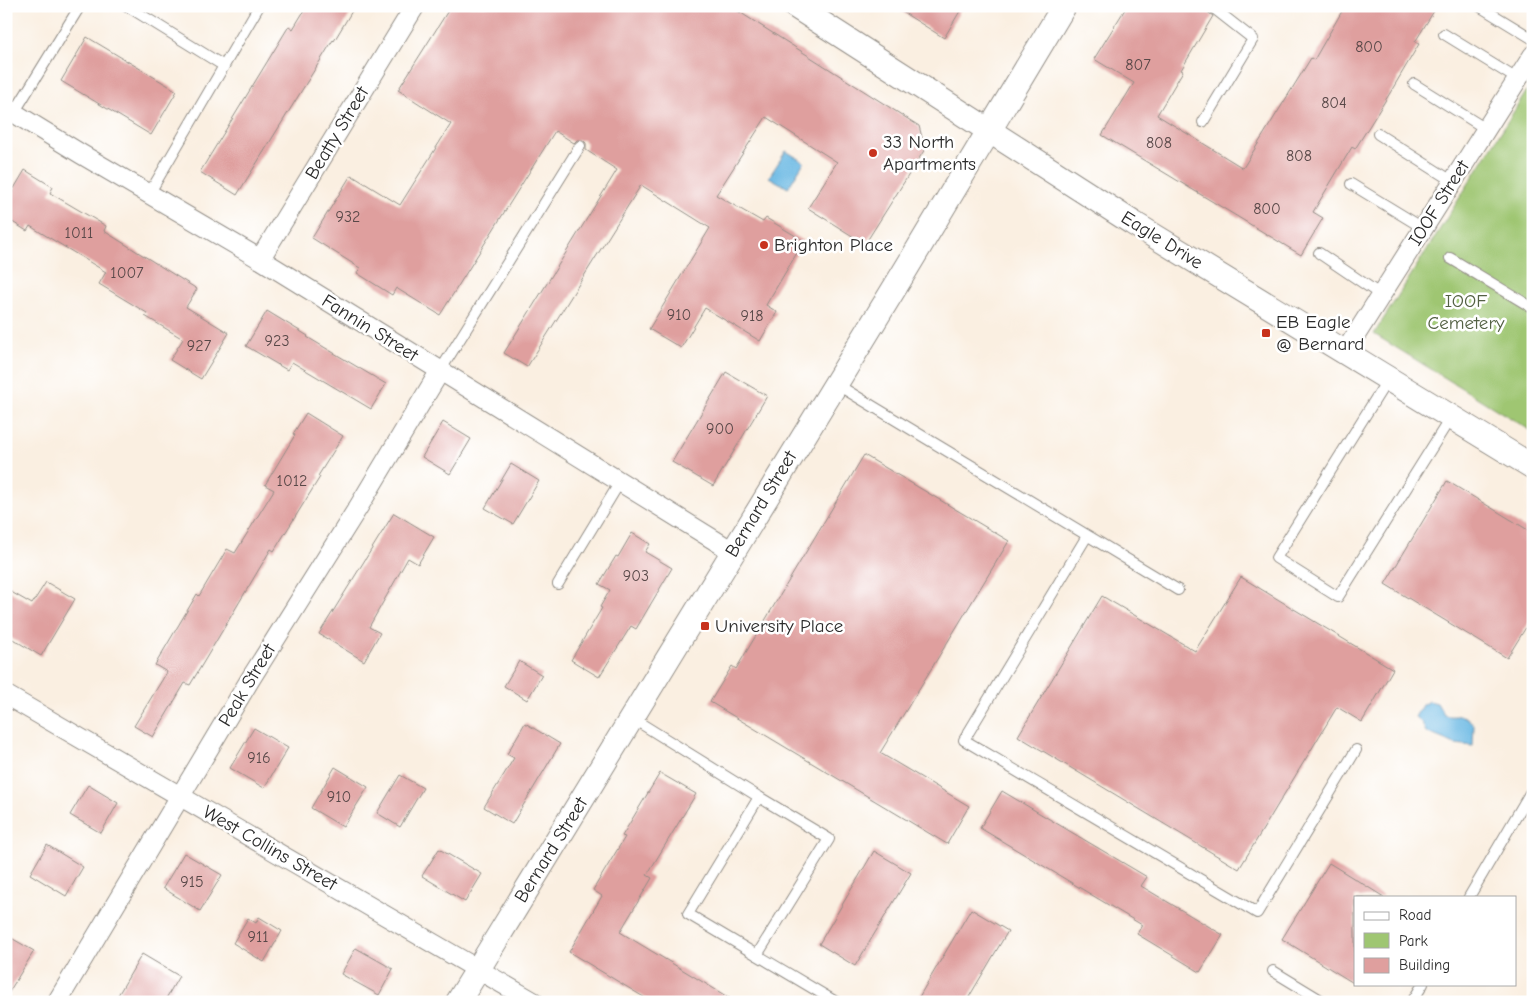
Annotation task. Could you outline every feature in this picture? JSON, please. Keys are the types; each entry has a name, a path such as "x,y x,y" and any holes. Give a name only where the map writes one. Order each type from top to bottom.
{"street":[{"name":"Beatty Street","path":"260,259 415,6"},
{"name":"Eagle Drive","path":"796,6 1133,223 1533,467"},
{"name":"Bernard Street","path":"458,1002 732,551 905,271 1064,6"},
{"name":"IOOF Street","path":"1344,352 1533,55"},
{"name":"Fannin Street","path":"10,110 260,259 732,551"},
{"name":"Peak Street","path":"57,1002 251,678 359,506 440,371"},
{"name":"West Collins Street","path":"6,695 534,1002"}],"lane":[{"path":"10,110 80,6"},
{"path":"127,6 224,66"},
{"path":"149,194 259,6"},
{"path":"1203,122 1253,39 1211,6"},
{"path":"1479,6 1533,39"},
{"path":"1444,34 1518,79"},
{"path":"1414,84 1486,129"},
{"path":"1378,134 1452,182"},
{"path":"440,371 580,146"},
{"path":"1352,184 1423,228"},
{"path":"1319,253 1381,294"},
{"path":"1450,258 1533,308"},
{"path":"1388,379 1276,558 1338,597 1451,417"},
{"path":"835,383 1178,590"},
{"path":"558,584 620,482"},
{"path":"1087,536 964,740 1257,913 1356,750"},
{"path":"632,718 829,838 757,955"},
{"path":"1470,896 1533,788"},
{"path":"760,797 688,914 836,1002"},
{"path":"1273,971 1324,1002"},
{"path":"1412,1002 1422,986"}],"green space":[{"name":"IOOF Cemetery","path":"1533,81 1533,432 1374,334"}],"water":[{"path":"786,151 804,162 788,188 769,177"},
{"path":"1429,701 1437,703 1444,715 1463,716 1470,720 1474,725 1473,746 1455,744 1426,732 1422,723 1415,717 1422,705"}],"building":[{"path":"307,6 355,6 237,195 200,172 289,26 293,29"},
{"path":"451,6 730,6 919,126 925,149 865,244 808,208 837,162 766,117 716,195 763,222 766,218 804,241 766,305 777,312 760,341 705,308 681,348 649,329 710,228 641,185 527,367 504,353 617,170 586,150 586,143 583,140 577,140 574,143 555,131 440,315 396,288 392,295 357,273 360,268 312,238 351,175 400,205 451,124 398,90"},
{"path":"893,6 963,6 944,38"},
{"path":"1127,6 1204,6 1206,11 1213,16 1157,115 1243,168 1311,58 1314,60 1345,6 1437,6 1415,42 1419,44 1390,93 1355,149 1352,147 1313,212 1323,218 1301,255 1102,135 1134,83 1094,59"},
{"path":"87,37 177,91 151,135 61,81"},
{"path":"25,170 53,187 50,193 106,226 104,231 197,289 186,307 229,333 201,379 170,360 183,339 145,316 147,313 99,284 106,272 30,226 27,231 6,218 6,202"},
{"path":"267,311 386,384 371,409 292,362 287,370 246,346"},
{"path":"726,372 767,396 713,486 672,462"},
{"path":"306,413 343,436 274,551 271,549 190,685 185,683 153,737 134,726 167,672 155,665 197,594 199,596 227,549 235,553 274,490 265,485"},
{"path":"443,422 471,439 450,474 422,457"},
{"path":"864,455 1009,541 880,753 969,806 947,844 710,702 732,666 736,669"},
{"path":"511,464 539,481 513,524 485,508"},
{"path":"1447,481 1533,533 1533,616 1507,658 1385,584"},
{"path":"394,513 434,537 418,564 408,558 369,627 380,633 364,661 319,634"},
{"path":"632,533 650,544 645,552 672,568 636,629 631,626 599,677 571,660 602,608 600,607 610,590 599,584"},
{"path":"1241,577 1393,669 1362,722 1337,707 1239,869 1018,736 1102,596 1195,651"},
{"path":"46,582 75,599 41,656 6,635 6,589 32,604"},
{"path":"519,661 542,675 527,700 504,686"},
{"path":"525,723 560,744 512,824 484,807 514,758 507,754"},
{"path":"254,728 288,748 264,788 230,768"},
{"path":"335,767 368,787 343,827 311,808"},
{"path":"660,773 696,794 647,875 652,878 620,932 736,1002 652,1002 569,952 602,896 593,890 625,837 622,836"},
{"path":"400,775 423,788 400,827 377,813"},
{"path":"88,785 118,803 101,833 70,815"},
{"path":"1002,791 1147,877 1141,886 1223,935 1200,972 1137,934 1142,925 980,828"},
{"path":"47,845 83,867 66,896 30,874"},
{"path":"439,849 482,874 465,902 422,876"},
{"path":"874,851 911,873 855,966 819,944"},
{"path":"184,853 222,875 200,911 163,888"},
{"path":"1329,863 1382,896 1354,896 1354,983 1282,939"},
{"path":"971,909 1008,931 966,1002 916,1002"},
{"path":"259,917 282,931 264,962 233,943 248,918 256,923"},
{"path":"6,935 34,951 6,997"},
{"path":"356,948 393,969 379,995 341,974"},
{"path":"142,954 179,976 164,1002 114,1002"}],"place":[{"name":"33 North Apartments","path":"873,153"},
{"name":"Brighton Place","path":"764,245"},
{"name":"EB Eagle @ Bernard","path":"1266,333"},
{"name":"University Place","path":"705,626"}]}
